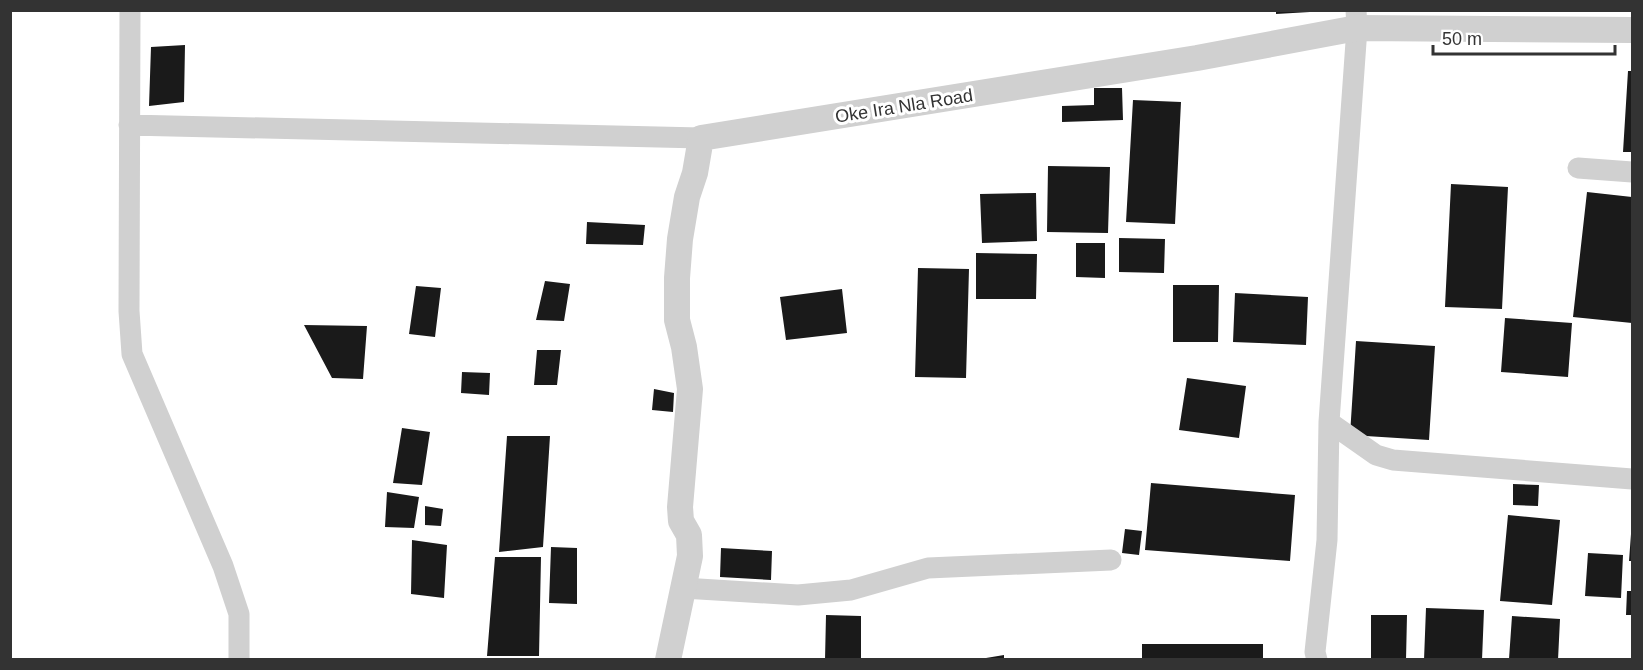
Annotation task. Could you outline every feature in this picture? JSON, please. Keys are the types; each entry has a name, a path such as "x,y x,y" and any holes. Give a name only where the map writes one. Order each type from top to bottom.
{"street":[{"path":"130,10 129,311 132,354 223,566 239,614 239,660"},
{"path":"1317,660 1315,652 1327,540 1329,422 1357,19"},
{"name":"Oke Ira Nla Road","path":"701,138 1197,58 1357,19 1632,30"},
{"path":"129,125 701,138 695,173 687,196 677,278 677,320 684,347 690,389 680,507 681,521 689,535 690,556 668,660"},
{"path":"1578,168 1632,172"},
{"path":"1329,422 1376,455 1393,460 1632,479"},
{"path":"683,588 798,595 851,590 928,568 1111,560"}],"building":[{"path":"1276,10 1309,10 1310,12 1276,14"},
{"path":"185,45 184,102 149,106 151,47"},
{"path":"1628,71 1632,71 1632,152 1623,152"},
{"path":"1094,88 1122,88 1123,120 1062,122 1062,106 1094,105"},
{"path":"1133,100 1181,102 1175,224 1126,222"},
{"path":"1048,166 1110,167 1108,233 1047,232"},
{"path":"1451,184 1508,187 1502,309 1445,307"},
{"path":"1587,192 1632,197 1632,323 1573,317"},
{"path":"1036,193 1037,241 982,243 980,194"},
{"path":"587,222 645,225 643,245 586,244"},
{"path":"1119,238 1165,239 1164,273 1119,272"},
{"path":"1076,243 1105,243 1105,278 1076,277"},
{"path":"976,253 1037,254 1036,299 976,299"},
{"path":"918,268 969,269 966,378 915,377"},
{"path":"545,281 570,284 564,321 536,320"},
{"path":"1173,285 1219,285 1218,342 1173,342"},
{"path":"416,286 441,288 435,337 409,334"},
{"path":"842,289 847,333 786,340 780,297"},
{"path":"1235,293 1308,297 1306,345 1233,342"},
{"path":"1505,318 1572,323 1568,377 1501,372"},
{"path":"304,325 367,326 363,379 332,378"},
{"path":"1356,341 1435,346 1429,440 1350,435"},
{"path":"537,350 561,350 557,385 534,385"},
{"path":"462,372 490,373 489,395 461,393"},
{"path":"1187,378 1246,386 1239,438 1179,430"},
{"path":"654,389 674,393 673,412 652,410"},
{"path":"402,428 430,432 422,485 393,483"},
{"path":"507,436 550,436 543,547 499,552"},
{"path":"1151,483 1295,495 1290,561 1145,550"},
{"path":"1513,484 1539,485 1538,506 1513,505"},
{"path":"387,492 419,497 414,528 385,527"},
{"path":"425,506 443,509 441,526 425,525"},
{"path":"1508,515 1560,520 1552,605 1500,601"},
{"path":"1125,529 1142,531 1139,555 1122,553"},
{"path":"1631,534 1632,561 1629,561"},
{"path":"412,540 447,545 444,598 411,594"},
{"path":"551,547 577,548 577,604 549,603"},
{"path":"721,548 772,551 771,580 720,577"},
{"path":"1588,553 1623,555 1621,598 1585,596"},
{"path":"495,557 541,557 539,656 487,656"},
{"path":"1627,591 1632,591 1632,615 1626,615"},
{"path":"1426,608 1484,610 1482,660 1424,660"},
{"path":"826,615 861,616 861,660 825,660"},
{"path":"1371,615 1407,615 1406,660 1371,660"},
{"path":"1512,616 1560,619 1558,660 1509,659"},
{"path":"1142,644 1263,644 1263,660 1142,660"},
{"path":"1004,655 1004,660 986,660 986,658"}]}
